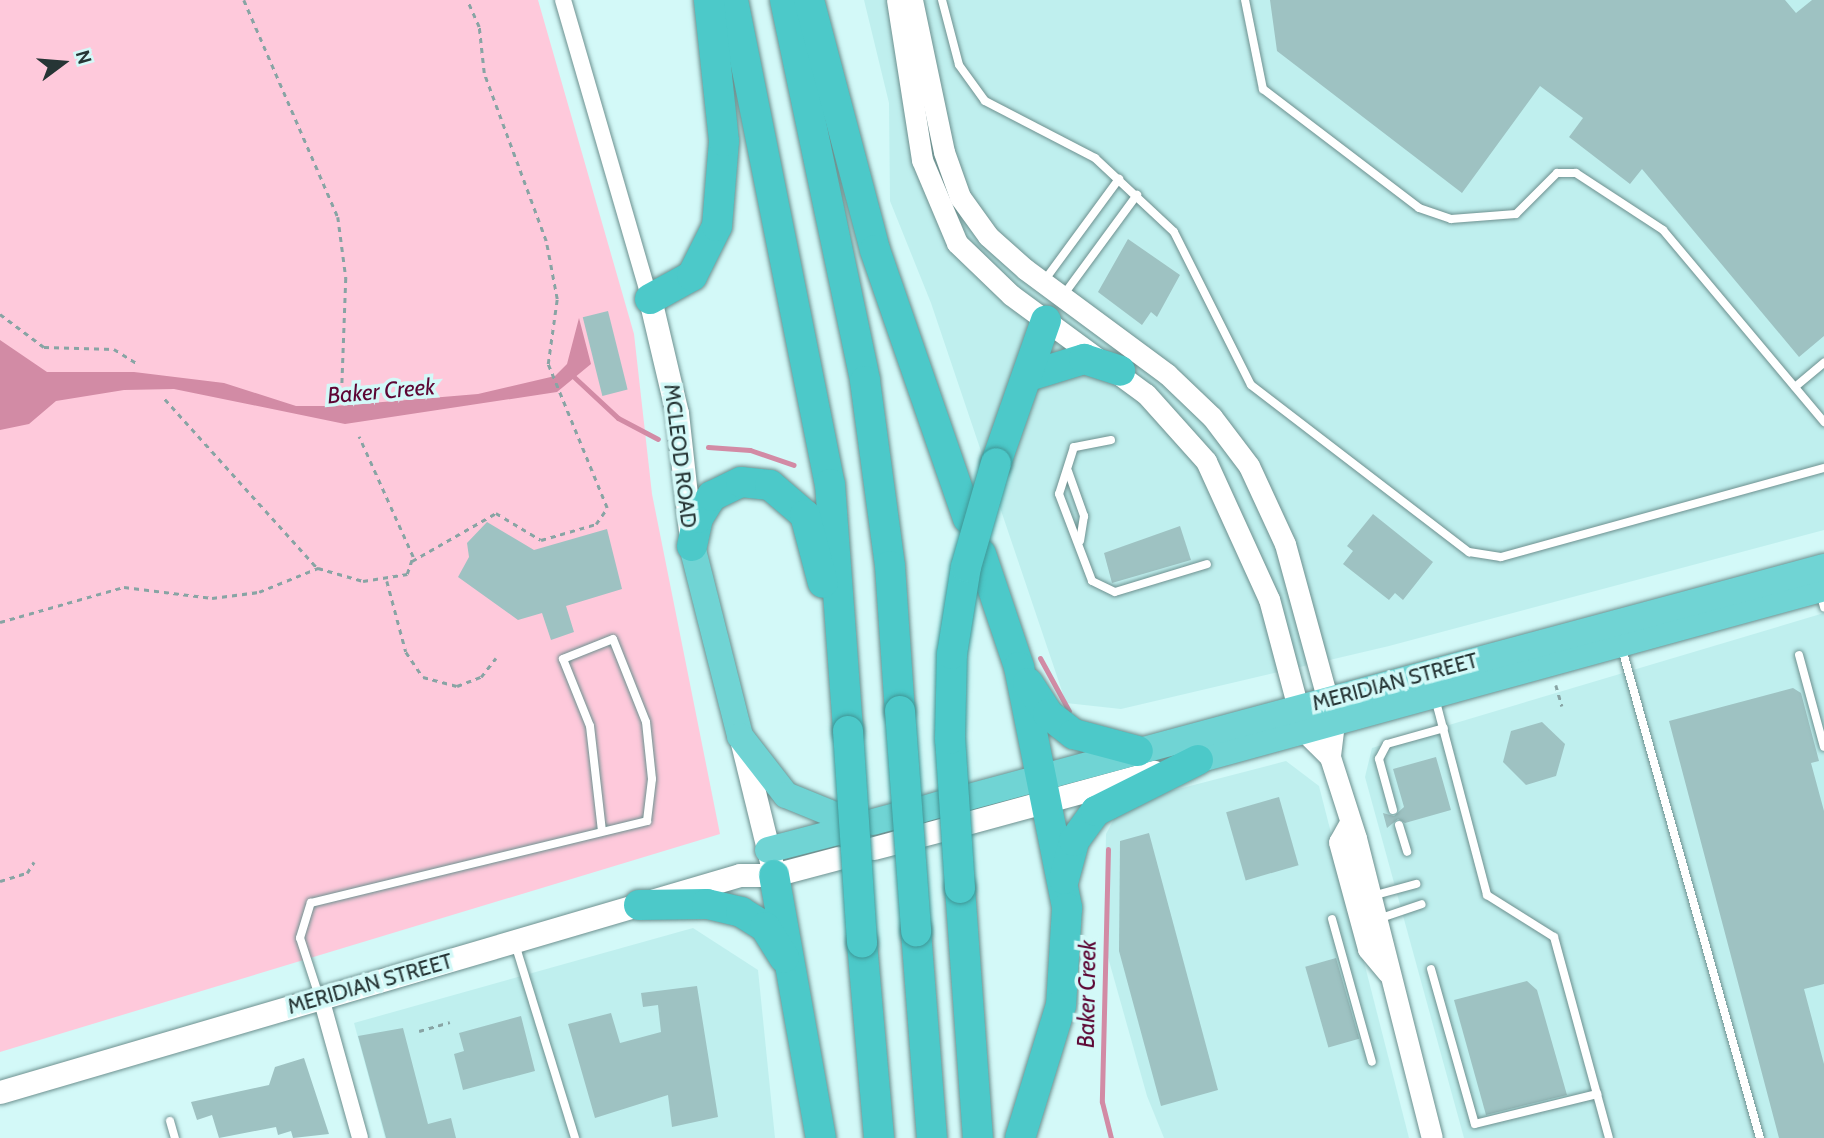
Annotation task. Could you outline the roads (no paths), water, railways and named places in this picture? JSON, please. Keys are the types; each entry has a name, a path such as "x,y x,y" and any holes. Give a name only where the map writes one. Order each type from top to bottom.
{"highway":[{"path":"650,299 692,276 717,226 724,141 709,0"},
{"path":"733,0 830,484 862,943 879,1138"},
{"path":"785,0 865,381 890,566 932,1138"},
{"path":"809,0 875,250 968,518"},
{"path":"978,1138 950,739 952,654 966,567 996,463 1029,376 1045,307"},
{"path":"1029,376 1084,359 1119,371"},
{"path":"692,545 704,506 726,487 769,485 794,500 815,542 848,731"},
{"name":"MCLEOD ROAD","path":"692,545 740,736"},
{"path":"981,554 1019,667 1064,879 1065,981 1020,1138"},
{"name":"MERIDIAN STREET","path":"1331,712 1434,695 1823,588"},
{"name":"MERIDIAN STREET","path":"916,822 1043,790 1138,751 1331,712 1738,590 1823,588"},
{"path":"1620,644 1632,630 1722,605 1738,590"},
{"path":"1019,667 1061,726 1089,741 1138,751"},
{"name":"MERIDIAN STREET","path":"1198,760 1301,720"},
{"name":"MERIDIAN STREET","path":"740,736 786,795 837,835 771,863"},
{"path":"1064,879 1074,841 1096,811 1198,760"},
{"path":"771,863 821,1138"},
{"path":"639,905 707,904 741,912 765,927 792,970"}],"main road":[{"name":"MCLEOD ROAD","path":"650,299 677,414 692,545"},
{"name":"MCLEOD ROAD","path":"740,736 771,863"},
{"name":"MERIDIAN STREET","path":"1043,790 1198,760"},
{"name":"MERIDIAN STREET","path":"0,1092 639,905 771,863"}],"street":[{"name":"MCLEOD ROAD","path":"563,0 650,299"},
{"path":"897,0 934,197 957,243 1045,307 1188,436 1220,484 1269,598 1301,720 1330,757"},
{"path":"912,0 944,152 960,197 988,236 1042,282 1045,307"},
{"path":"1045,307 1177,382 1249,466 1285,544 1331,712 1330,757 1348,826 1372,896 1388,973 1432,1138"},
{"path":"1348,826 1339,842 1368,949 1388,973"},
{"path":"321,998 360,1138"}],"lane":[{"path":"942,0 959,65 985,102 1095,158 1137,195 1181,243 1236,367 1251,385 1469,552 1501,557 1824,468"},
{"path":"1245,0 1263,89 1419,208 1451,219 1516,215 1557,173 1568,170 1663,230 1824,422"},
{"path":"1042,282 1119,179"},
{"path":"1045,307 1137,195"},
{"path":"1795,387 1824,363"},
{"path":"1111,440 1079,442 1059,494 1080,541 1092,582 1102,591 1207,564"},
{"path":"1068,468 1084,516 1080,541"},
{"path":"321,998 300,938 311,903 647,821 652,779 646,722 613,639 563,659 590,726 602,831"},
{"path":"1620,644 1760,1138"},
{"path":"1799,656 1824,747"},
{"path":"1434,695 1487,895 1554,937 1609,1138"},
{"path":"1393,810 1379,759 1387,744 1444,728"},
{"path":"1399,825 1407,852"},
{"path":"1372,896 1416,884"},
{"path":"1378,919 1422,904"},
{"path":"1332,919 1372,1062"},
{"path":"515,941 575,1138"},
{"path":"1431,969 1475,1124 1597,1094"},
{"path":"170,1121 175,1138"}],"waterway":[{"name":"Baker Creek","path":"574,377 618,418 658,439"},
{"name":"Baker Creek","path":"708,447 750,450 794,465"},
{"name":"Baker Creek","path":"1040,658 1069,711"},
{"name":"Baker Creek","path":"1108,849 1102,1102 1111,1138"}]}
